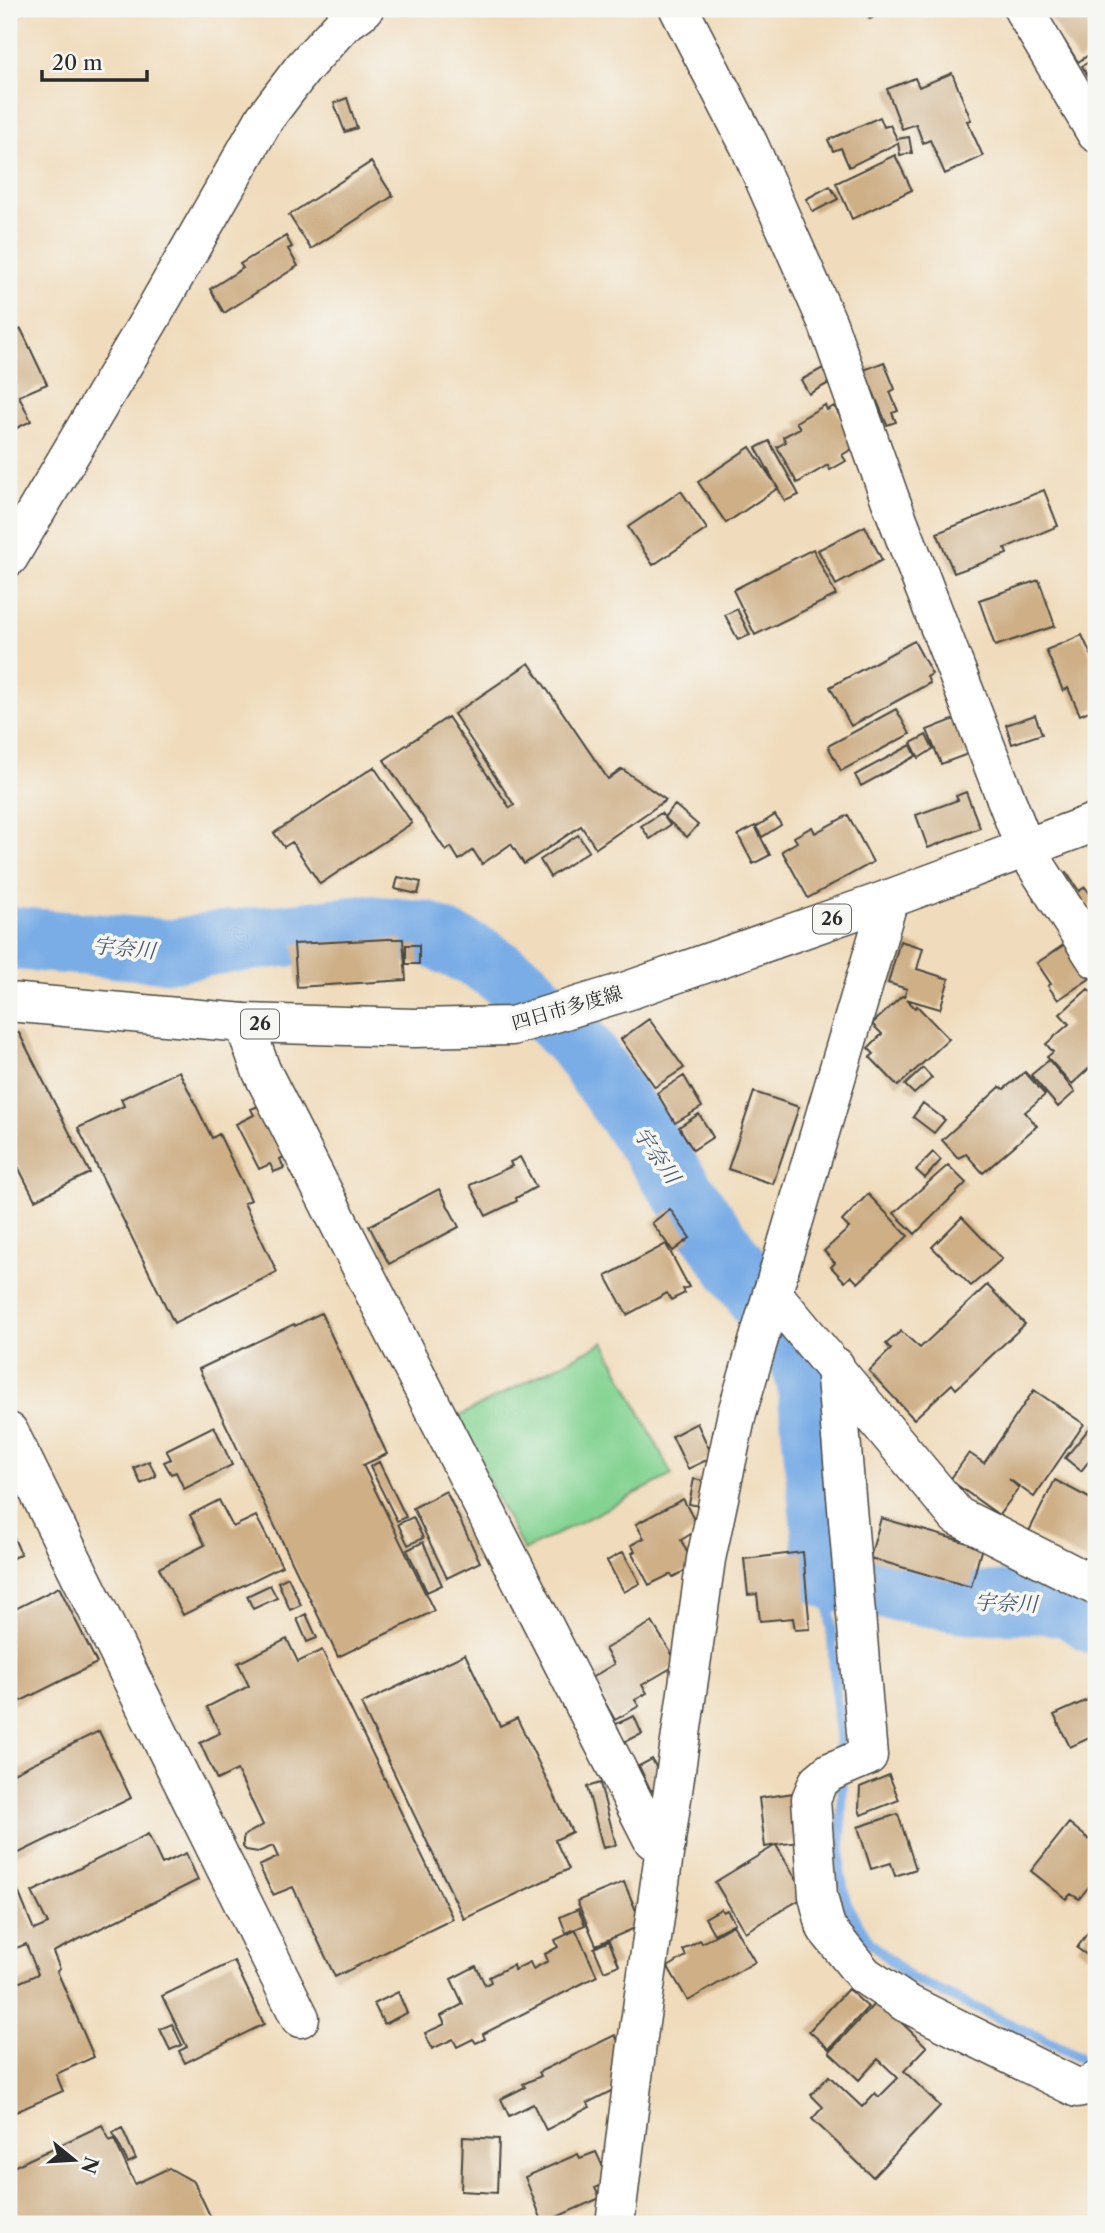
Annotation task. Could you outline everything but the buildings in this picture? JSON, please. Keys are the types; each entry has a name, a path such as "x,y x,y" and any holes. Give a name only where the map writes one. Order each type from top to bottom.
{"street":[{"path":"9,557 265,118 303,68 335,33 365,9"},
{"path":"678,9 749,145 828,324 890,499 1025,848 1096,959"},
{"path":"1023,9 1096,133"},
{"name":"四日市多度線","path":"9,1002 244,1023 414,1028 512,1026 627,991 889,899 1096,822"},
{"path":"615,2224 637,2045 706,1559 737,1413 889,899"},
{"path":"244,1023 261,1070 653,1840 666,1845"},
{"path":"768,1308 835,1366 957,1516 1096,1586"},
{"path":"835,1366 867,1756 818,1782 811,1799 818,1896 825,1928 864,1975 906,2003 1077,2088 1093,2083"},
{"path":"9,1433 300,2018"}],"green space":[{"path":"604,1342 672,1475 524,1551 456,1418"}],"waterway":[{"name":"宇奈川","path":"9,938 170,951 366,926 424,932 481,959 521,986 580,1046 800,1357 808,1381 827,1576 836,1580 974,1603 1043,1602 1069,1606 1096,1623"},
{"path":"827,1576 841,1759"},
{"path":"843,1775 840,1871 847,1906 870,1942 909,1977 1056,2045 1096,2067"}]}
